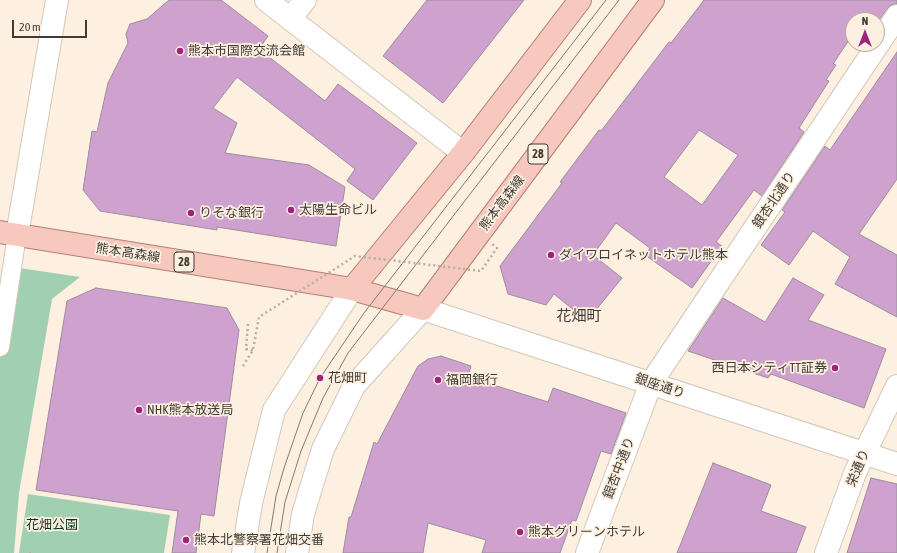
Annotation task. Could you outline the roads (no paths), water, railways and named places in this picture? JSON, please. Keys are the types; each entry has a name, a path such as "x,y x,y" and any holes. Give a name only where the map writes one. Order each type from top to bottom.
{"main road":[{"path":"352,289 462,153 580,0"},
{"name":"熊本高森線","path":"8,234 352,289 423,308 653,0"}],"street":[{"path":"0,347 8,234 57,0"},
{"path":"266,0 462,153"},
{"path":"290,19 305,0"},
{"name":"銀杏北通り","path":"651,383 897,16"},
{"path":"243,553 251,503 274,410 352,289"},
{"path":"297,553 303,514 323,449 354,386 423,308"},
{"name":"銀座通り","path":"423,308 897,464"},
{"name":"銀杏中通り","path":"587,553 651,383"},
{"name":"栄通り","path":"826,553 854,473 897,386"}],"tram line":[{"path":"267,553 276,496 284,468 303,413 320,378 364,313 606,0"},
{"path":"277,553 285,502 301,451 323,398 348,353 619,0"}],"place":[{"name":"熊本市国際交流会館","path":"180,51"},
{"name":"太陽生命ビル","path":"291,210"},
{"name":"りそな銀行","path":"191,213"},
{"name":"ダイワロイネットホテル熊本","path":"551,255"},
{"name":"西日本シティTT証券","path":"835,368"},
{"name":"花畑町","path":"320,378"},
{"name":"福岡銀行","path":"438,380"},
{"name":"NHK熊本放送局","path":"139,410"},
{"name":"熊本グリーンホテル","path":"520,532"},
{"name":"熊本北警察署花畑交番","path":"186,540"}],"district":[{"name":"花畑町","path":"579,316"}],"park label":[{"name":"花畑公園","path":"52,525"}]}
